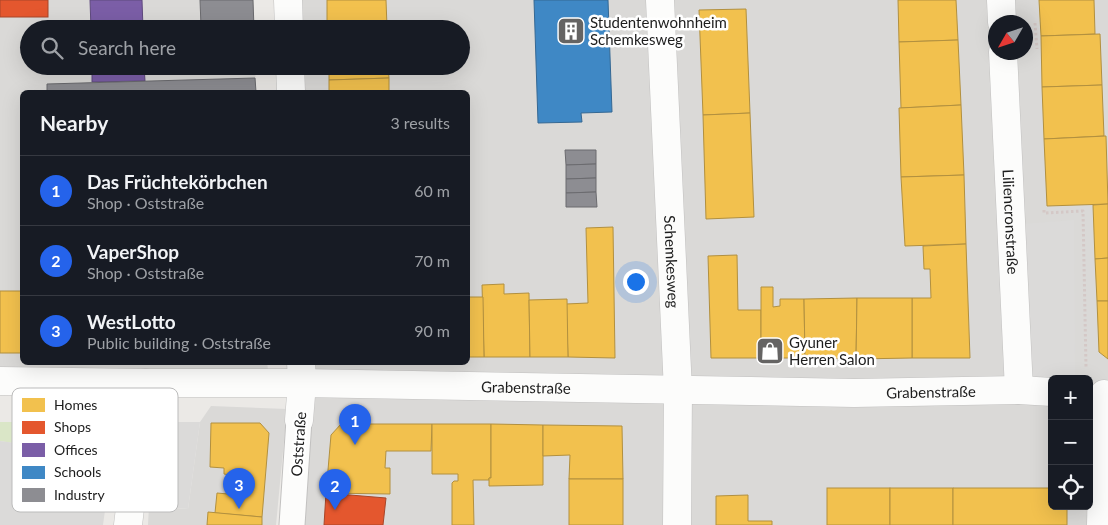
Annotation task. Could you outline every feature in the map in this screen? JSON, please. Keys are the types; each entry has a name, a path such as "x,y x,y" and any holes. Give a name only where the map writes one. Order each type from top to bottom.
{"street":[{"path":"288,0 289,20"},
{"name":"Schemkesweg","path":"660,0 678,391 677,525"},
{"path":"1001,0 1002,15"},
{"name":"Liliencronstraße","path":"1003,60 1019,390"},
{"path":"290,75 291,90"},
{"name":"Grabenstraße","path":"0,381 145,384 302,373 678,391 854,393 1019,390 1048,392"},
{"name":"Oststraße","path":"292,525 302,373"},
{"path":"145,384 145,388"},
{"path":"1097,388 1101,525"},
{"path":"128,525 130,512"}],"path":[{"path":"1035,19 1037,58"},
{"path":"1043,203 1044,213 1083,211 1097,388"}],"shaded area":[{"path":"48,0 253,0 254,20 20,20 20,75 255,75 256,90 20,90 20,365 267,365 268,370 0,369 0,17 48,17"},
{"path":"302,0 1108,0 1108,525 295,525 309,365 470,365 470,90 303,90 303,75 470,75 470,20 302,20"},
{"path":"1074,220 1075,375 1018,378 1011,225"},
{"path":"211,406 287,409 276,525 148,525 149,512 178,512 178,508 188,509 200,422"},
{"path":"178,422 200,422 188,509 178,508"},
{"path":"0,441 12,443 12,512 105,512 103,525 0,525"}],"green space":[{"path":"0,422 12,422 12,443 0,441"}],"building: Homes":[{"path":"327,0 386,0 387,20 327,20"},
{"path":"898,0 956,0 958,40 899,42"},
{"path":"1039,0 1094,0 1095,34 1041,36"},
{"path":"746,9 750,113 703,115 699,10"},
{"path":"1100,34 1102,85 1042,87 1041,36"},
{"path":"958,40 961,105 901,108 899,42"},
{"path":"329,75 389,75 389,78 329,80"},
{"path":"389,78 389,90 329,90 329,80"},
{"path":"1102,85 1104,136 1044,139 1042,87"},
{"path":"961,105 964,175 901,177 899,108"},
{"path":"750,113 754,217 706,219 703,115"},
{"path":"1106,136 1108,204 1047,206 1044,139"},
{"path":"964,175 966,244 905,246 901,177"},
{"path":"1108,204 1108,258 1095,259 1093,205"},
{"path":"613,227 615,358 568,357 566,304 588,303 586,228"},
{"path":"966,244 970,358 912,358 912,298 931,298 930,269 924,269 923,246"},
{"path":"737,255 738,310 761,310 761,358 711,358 708,256"},
{"path":"1108,258 1108,301 1097,301 1095,259"},
{"path":"504,284 504,294 529,293 530,357 484,357 482,285"},
{"path":"761,287 773,287 773,307 780,306 780,299 804,299 805,358 761,358"},
{"path":"0,291 20,291 20,353 0,353"},
{"path":"470,297 483,297 484,357 470,357"},
{"path":"857,298 856,359 805,358 804,299"},
{"path":"857,298 912,298 912,358 856,359"},
{"path":"567,299 568,357 530,357 529,300"},
{"path":"1097,301 1108,301 1108,359 1099,352"},
{"path":"211,423 260,423 269,433 262,517 215,513 217,493 228,494 230,475 224,474 224,468 210,467"},
{"path":"341,424 432,424 431,451 386,451 385,468 390,468 390,494 326,493 331,435"},
{"path":"432,424 491,424 491,478 489,480 473,480 474,525 452,525 452,483 458,481 458,474 432,474"},
{"path":"491,424 543,425 543,485 489,486 489,478 491,478"},
{"path":"543,425 622,426 623,479 569,479 570,455 543,456"},
{"path":"569,479 623,479 623,525 569,525"},
{"path":"827,488 890,488 890,525 827,525"},
{"path":"890,488 953,488 953,525 890,525"},
{"path":"953,488 1048,488 1048,510 1067,510 1067,525 953,525"},
{"path":"748,495 748,521 772,521 772,525 716,525 716,496"},
{"path":"208,512 262,517 262,525 207,525"}],"building: Shops":[{"path":"0,0 48,0 48,17 0,17"},
{"path":"326,493 386,498 383,525 324,525"}],"building: Offices":[{"path":"90,0 142,0 143,20 91,20"},
{"path":"92,75 145,75 145,81 92,82"}],"building: Schools":[{"name":"Studentenwohnheim Schemkesweg","path":"534,0 608,0 612,112 581,113 582,122 538,123"}],"building: Industry":[{"path":"200,0 253,0 254,20 201,20"},
{"path":"255,78 256,90 47,90 47,84"},
{"path":"565,150 596,150 596,164 566,165"},
{"path":"596,164 596,178 566,179 566,165"},
{"path":"596,178 596,192 566,193 566,179"},
{"path":"596,192 597,207 566,207 566,193"}],"place":[{"name":"Studentenwohnheim Schemkesweg","path":"571,31"},
{"name":"Gyuner Herren Salon","path":"770,351"},
{"name":"Das Früchtekörbchen","path":"355,445"},
{"name":"WestLotto","path":"239,509"},
{"name":"VaperShop","path":"335,510"}]}
